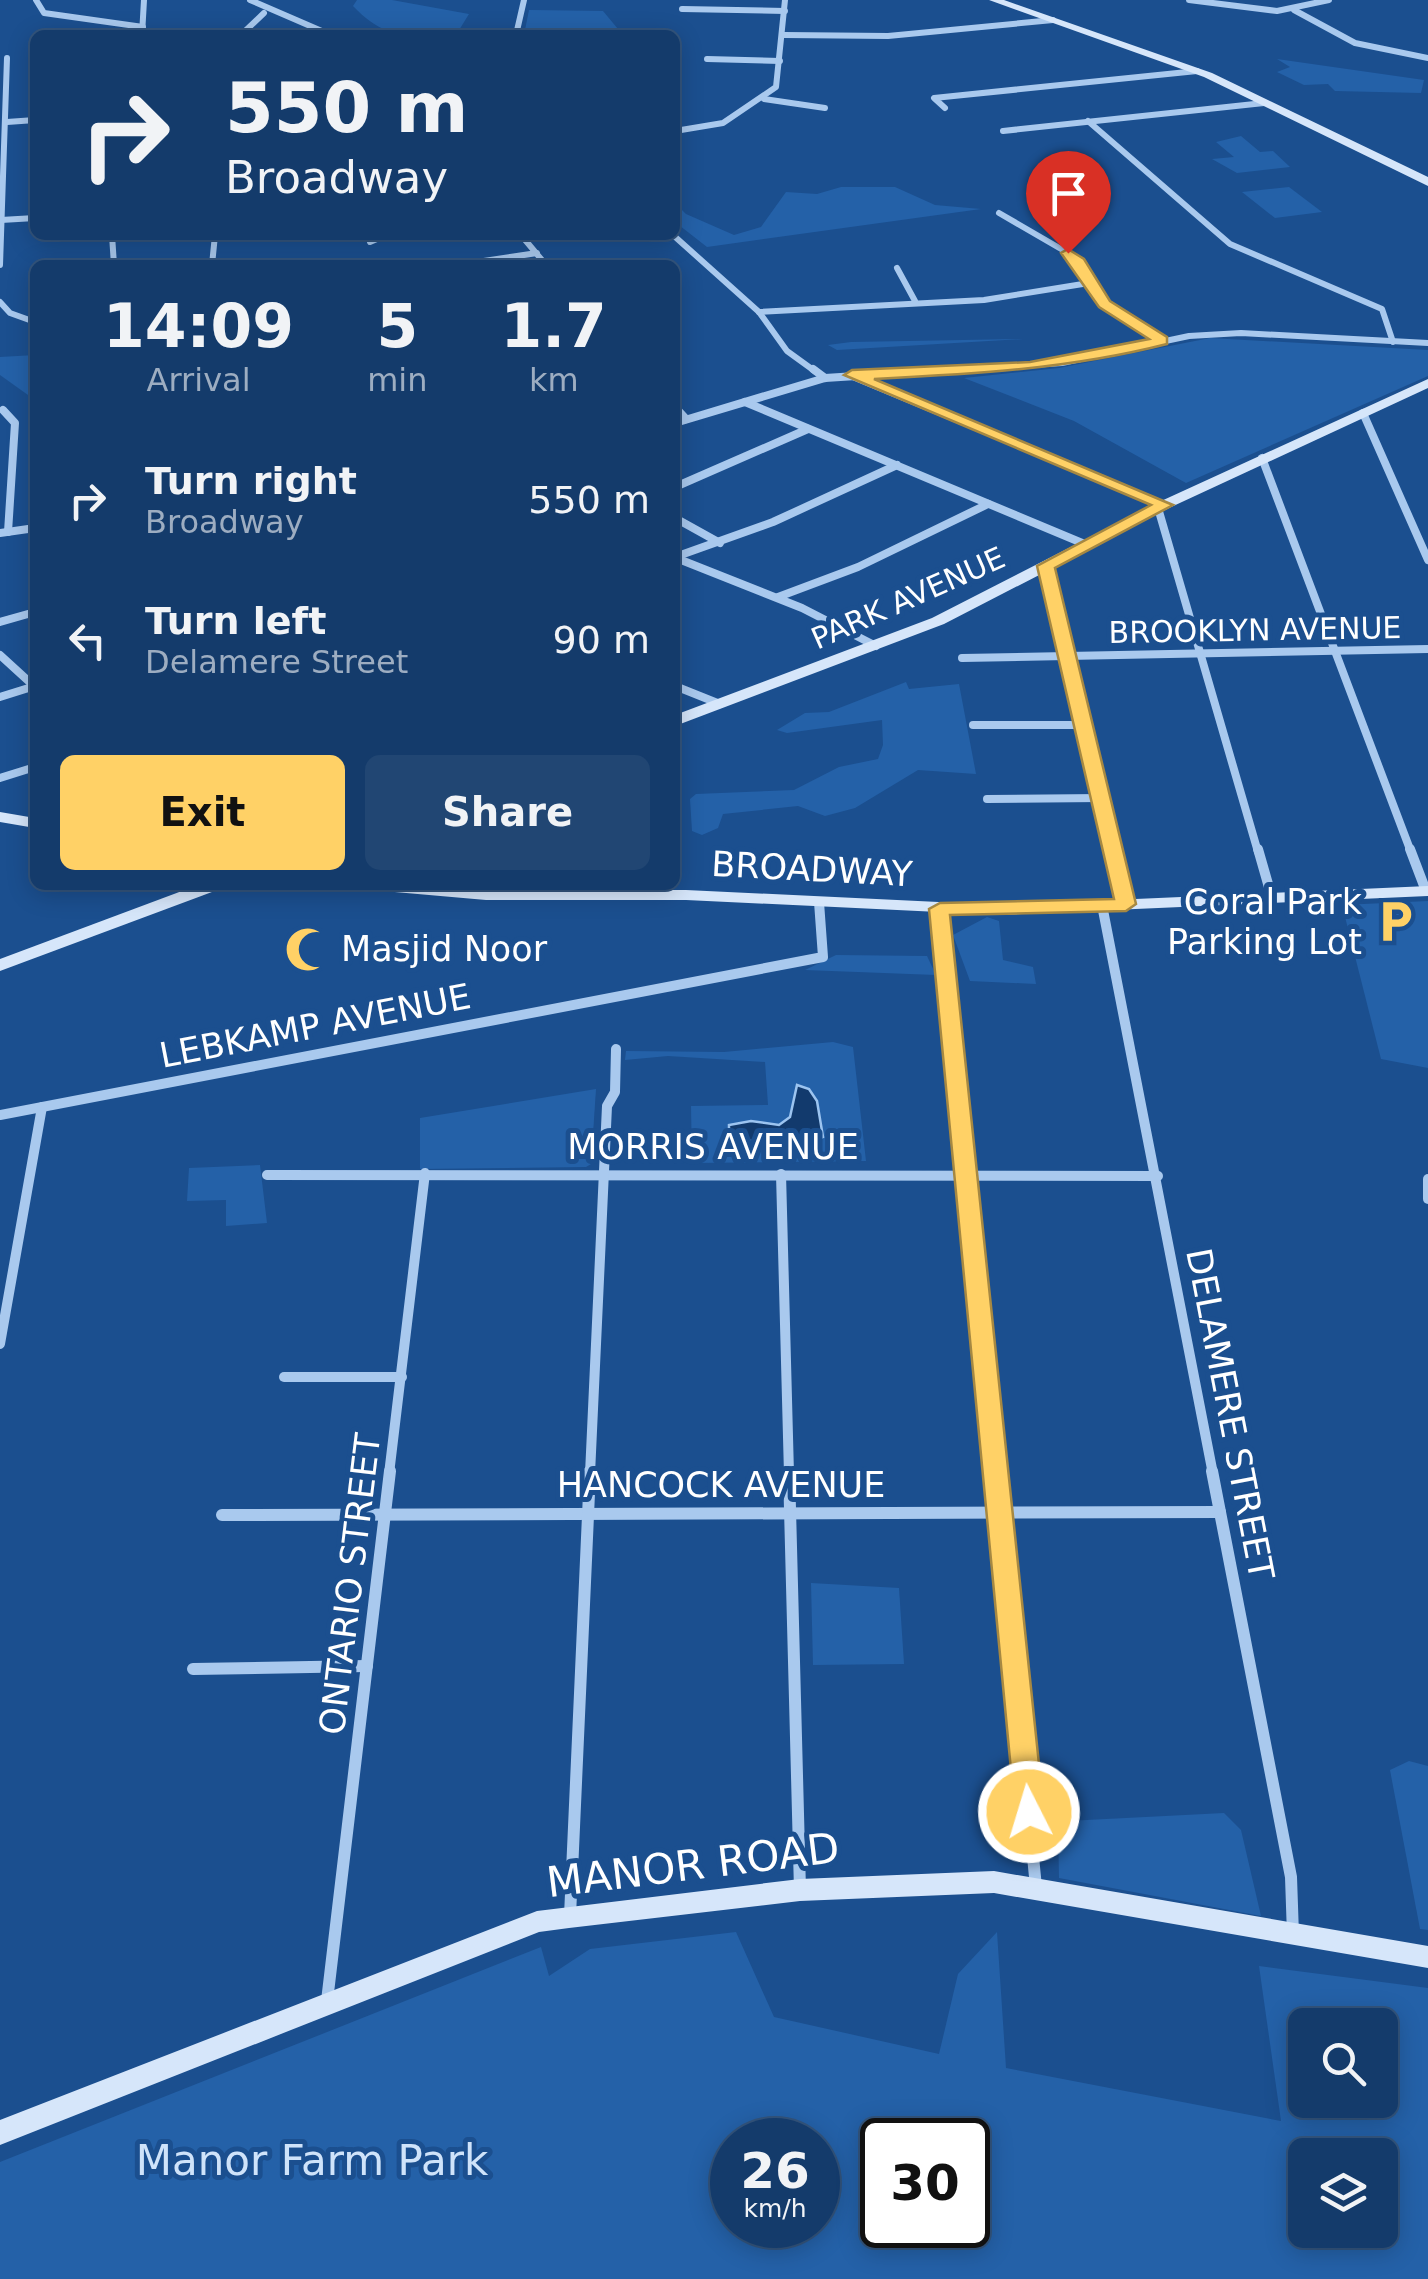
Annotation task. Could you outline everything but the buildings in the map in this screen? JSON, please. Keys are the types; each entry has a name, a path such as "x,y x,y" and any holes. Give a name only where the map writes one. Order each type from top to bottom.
{"main road":[{"path":"994,0 1197,71 1428,182"},
{"name":"PARK AVENUE","path":"680,719 938,620 1262,458 1428,383"},
{"path":"0,818 30,822"},
{"path":"0,965 201,890"},
{"name":"BROADWAY","path":"424,890 486,896 652,894 940,909 1427,891"},
{"name":"MANOR ROAD","path":"0,2132 327,2001 537,1922 570,1917 800,1890 945,1882 1036,1887 1428,1957"}],"street":[{"path":"36,0 44,13 60,18 137,30"},
{"path":"143,30 144,0"},
{"path":"250,0 264,13 311,22 323,30"},
{"path":"517,30 524,0"},
{"path":"680,130 722,123 764,99 776,87 785,0"},
{"path":"1190,0 1243,10 1294,10 1329,0"},
{"path":"682,9 784,11"},
{"path":"1294,10 1355,43 1428,58"},
{"path":"246,30 264,13"},
{"path":"784,36 888,36 1053,20"},
{"path":"0,265 7,58"},
{"path":"707,59 780,61"},
{"path":"945,108 934,98 1197,71"},
{"path":"764,99 825,108"},
{"path":"1002,131 1264,103"},
{"path":"7,122 30,120"},
{"path":"1088,121 1230,244 1382,309 1393,342"},
{"path":"999,212 1068,253 1079,262 1089,283 1118,316 1161,340"},
{"path":"2,220 30,218"},
{"path":"370,242 375,240"},
{"path":"525,240 542,260"},
{"path":"679,240 758,312 787,352 824,378"},
{"path":"490,260 536,253"},
{"path":"898,268 915,301"},
{"path":"758,312 984,300 1089,283"},
{"path":"0,302 10,313 30,320"},
{"path":"680,421 824,378 1046,365 1161,340 1241,333 1428,344"},
{"path":"852,375 1161,507 1272,898"},
{"path":"745,402 1086,545"},
{"path":"3,410 15,423 4,532 30,529"},
{"path":"680,412 686,419"},
{"path":"1363,412 1428,560"},
{"path":"680,485 808,429"},
{"path":"1262,458 1427,891"},
{"path":"680,555 720,543 896,466"},
{"path":"778,598 858,568 988,504"},
{"path":"680,521 720,543"},
{"path":"680,559 778,598 876,646"},
{"path":"1046,566 1126,904"},
{"path":"0,622 30,613"},
{"name":"BROOKLYN AVENUE","path":"962,658 1428,648"},
{"path":"0,655 30,682"},
{"path":"0,697 30,688"},
{"path":"680,688 720,704"},
{"path":"973,726 1085,724"},
{"path":"0,778 30,768"},
{"path":"987,799 1102,798"},
{"name":"LEBKAMP AVENUE","path":"0,1114 823,957 819,902"},
{"name":"DELAMERE STREET","path":"1102,905 1158,1176 1291,1877 1292,1935"},
{"path":"940,909 1036,1887"},
{"path":"570,1917 604,1174 616,1049"},
{"path":"0,1344 42,1107"},
{"name":"MORRIS AVENUE","path":"268,1174 1158,1176"},
{"name":"ONTARIO STREET","path":"327,2001 426,1174"},
{"path":"781,1174 800,1890"},
{"path":"1428,1180 1428,1199"},
{"path":"284,1377 402,1377"},
{"name":"HANCOCK AVENUE","path":"222,1515 1220,1512"},
{"path":"192,1669 367,1666"}],"green space":[{"path":"357,0 392,0 469,14 459,30 386,30 353,6"},
{"path":"529,10 603,11 619,30 525,30"},
{"path":"1277,59 1424,80 1421,93 1335,91 1328,84 1304,85 1277,72 1290,67"},
{"path":"1241,136 1260,152 1273,151 1290,167 1237,173 1212,159 1234,157 1216,142"},
{"path":"841,187 895,187 935,205 981,209 707,247 680,226 680,208 734,235 761,227 786,192 817,194"},
{"path":"1289,187 1322,212 1275,218 1242,192"},
{"path":"1210,338 1428,350 1428,376 1186,483 1074,421 964,378 1059,368"},
{"path":"1023,339 837,350 828,345 851,342"},
{"path":"30,355 30,396 0,375 0,357"},
{"path":"906,682 909,689 959,684 976,774 918,770 855,808 825,816 798,806 723,814 718,828 702,835 692,831 690,799 696,794 794,790 839,767 878,759 883,745 882,720 787,733 777,730 805,713 829,712"},
{"path":"1428,901 1428,1068 1381,1059 1342,905"},
{"path":"987,917 999,921 1003,960 1033,967 1036,984 970,981 953,935"},
{"path":"836,955 927,956 936,975 805,970"},
{"path":"833,1042 853,1047 866,1161 692,1163 691,1106 768,1105 765,1062 668,1056 625,1060 626,1051 724,1052"},
{"path":"596,1089 591,1164 586,1167 420,1169 420,1118"},
{"path":"260,1165 267,1223 226,1226 226,1200 187,1201 189,1168"},
{"path":"811,1583 899,1588 904,1664 813,1665"},
{"path":"1409,1761 1428,1766 1428,1930 1420,1929 1390,1770"},
{"path":"1224,1813 1241,1830 1261,1916 1059,1878 1058,1826 1067,1821"},
{"name":"Manor Farm Park","path":"736,1932 774,2017 939,2054 958,1974 997,1932 1006,2068 1281,2121 1259,1966 1428,1988 1428,2279 0,2279 0,2162 541,1947 549,1976 590,1949"}],"shaded area":[{"path":"797,1085 809,1089 817,1101 823,1137 802,1146 729,1139 729,1125 751,1121 779,1125 790,1117"}],"place":[{"name":"Coral Park Parking Lot","path":"1395,922"},
{"name":"Masjid Noor","path":"308,949"}],"route":[{"path":"1029,1812 940,909 1126,904 1046,566 1164,505 852,375 1062,363 1161,340 1104,304 1079,262 1068,253"}]}
